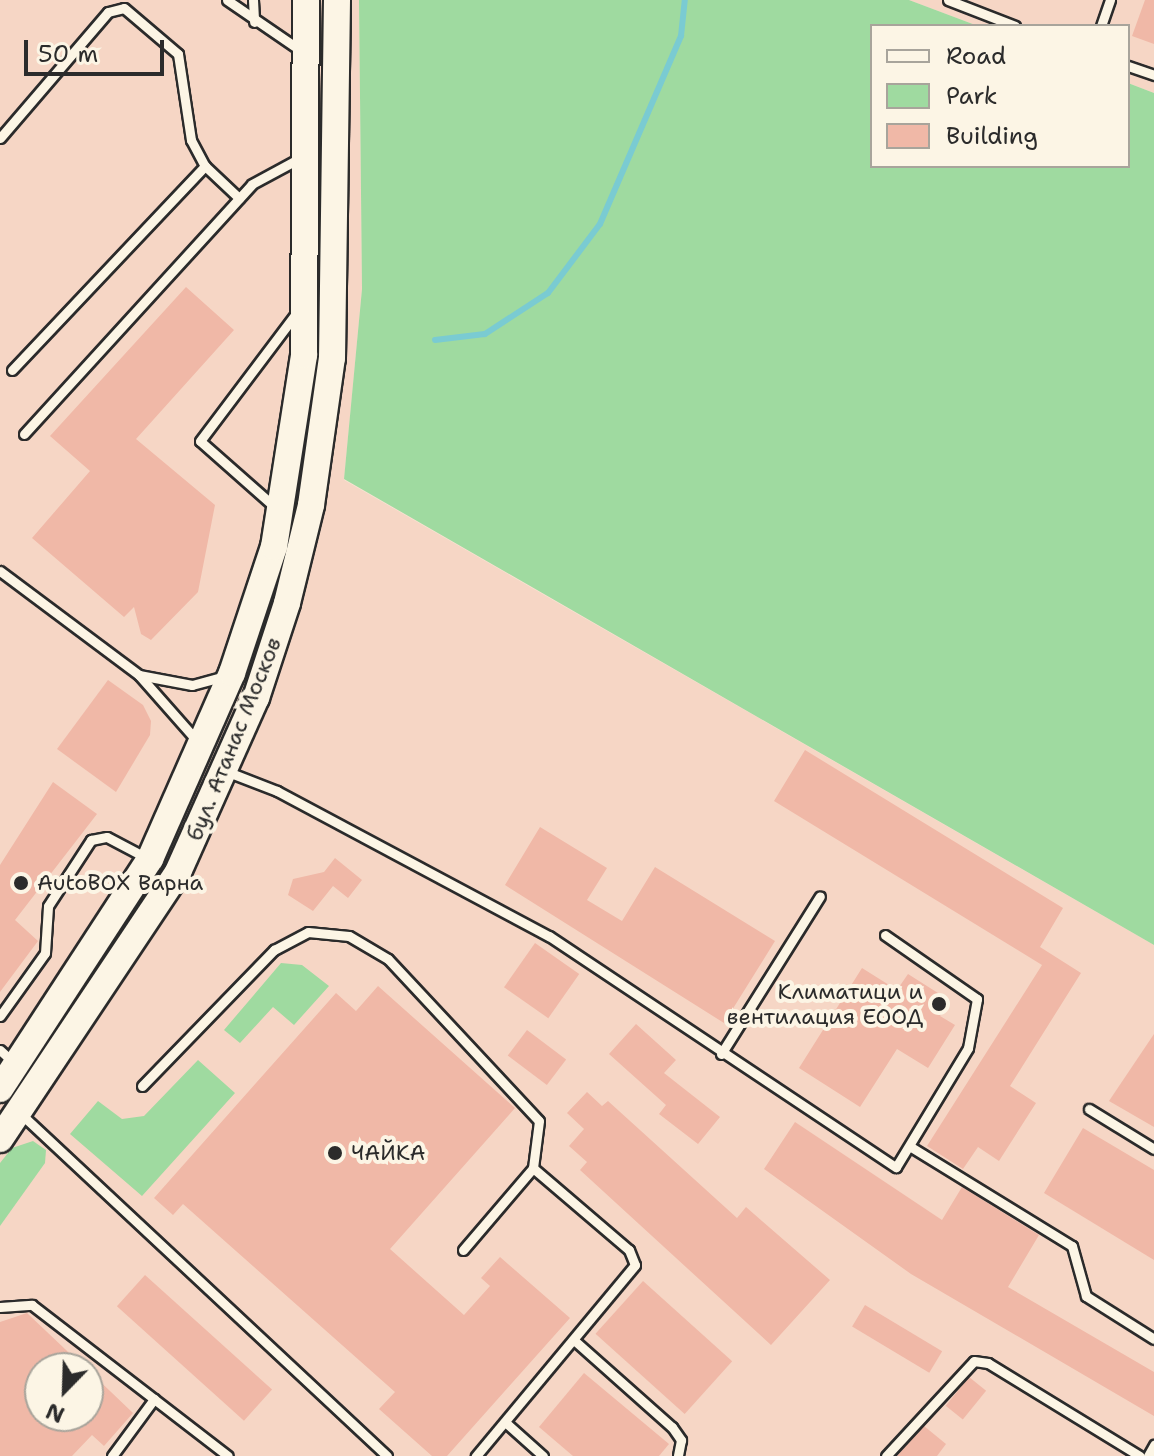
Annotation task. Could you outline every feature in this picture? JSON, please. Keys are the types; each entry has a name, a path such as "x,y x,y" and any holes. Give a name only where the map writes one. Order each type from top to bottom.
{"main road":[{"name":"бул. Атанас Москов","path":"0,1088 8,1057 150,859 232,673 281,513 306,301 306,0"},
{"name":"бул. Атанас Москов","path":"0,1139 148,927 224,771 287,603 325,425 337,295 337,0"},
{"path":"0,1088 23,1082 18,1112"}],"lane":[{"path":"227,0 254,22 306,54"},
{"path":"239,0 254,22"},
{"path":"253,0 254,22"},
{"path":"948,0 1010,24"},
{"path":"1102,24 1110,0"},
{"path":"0,138 108,12 120,8 178,54 191,140 205,166 239,198"},
{"path":"1130,67 1154,75"},
{"path":"24,434 239,198 307,154"},
{"path":"12,370 205,166"},
{"path":"281,513 200,441 306,301"},
{"path":"0,571 139,675 202,746"},
{"path":"139,675 192,685 232,673"},
{"path":"224,771 277,791 549,936 886,1165 902,1163 968,1048 976,993 885,935"},
{"path":"0,1016 45,953 48,906 91,840 107,837 150,859"},
{"path":"721,1054 820,896"},
{"path":"142,1086 274,950 308,932 349,936 388,959 539,1121 533,1168 463,1250"},
{"path":"1089,1109 1154,1149"},
{"path":"18,1112 387,1456"},
{"path":"911,1147 1072,1246 1086,1296 1154,1339"},
{"path":"476,1456 575,1341 635,1265 629,1250 533,1168"},
{"path":"0,1307 32,1305 228,1456"},
{"path":"575,1341 672,1427 681,1440 678,1456"},
{"path":"886,1456 974,1361 1140,1456"},
{"path":"112,1456 154,1399"},
{"path":"505,1422 543,1456"},
{"path":"1148,1456 1154,1445"}],"shaded area":[{"path":"0,0 359,0 362,289 344,480 1154,945 1154,1456 0,1456"},
{"path":"909,0 1154,0 1154,93 1130,84 1130,24 973,24"}],"green space":[{"path":"359,0 909,0 973,24 870,24 870,168 1130,168 1130,84 1154,93 1154,945 344,479 362,289"},
{"path":"281,963 302,965 329,986 294,1025 273,1007 240,1043 224,1030"},
{"path":"198,1060 235,1093 142,1196 70,1134 98,1101 122,1119 144,1116"},
{"path":"33,1141 46,1150 45,1163 0,1226 0,1163 12,1148"}],"building":[{"path":"1145,0 1154,0 1154,44 1132,36"},
{"path":"186,287 234,330 136,439 215,505 198,592 151,640 141,634 134,607 124,617 32,538 90,471 50,436"},
{"path":"108,680 143,705 151,721 150,735 116,792 57,749"},
{"path":"805,750 1063,908 1040,947 1081,973 1010,1086 1036,1103 999,1161 978,1147 963,1169 927,1146 1042,965 774,801"},
{"path":"53,782 97,814 15,920 38,941 0,992 0,865"},
{"path":"540,827 607,868 587,900 622,921 655,867 775,941 724,1023 505,885"},
{"path":"335,858 362,880 348,898 333,886 313,911 288,895 293,879 324,872"},
{"path":"535,943 579,974 548,1018 504,987"},
{"path":"862,968 897,990 908,974 949,1000 940,1016 955,1025 928,1068 897,1049 860,1107 799,1068"},
{"name":"ЧАЙКА","path":"378,986 515,1108 390,1249 464,1315 490,1286 481,1278 500,1257 570,1318 447,1456 432,1456 379,1409 395,1392 183,1204 173,1215 154,1198 336,993 356,1011"},
{"path":"636,1024 676,1060 664,1073 720,1117 698,1144 659,1114 666,1105 609,1054"},
{"path":"527,1030 566,1059 547,1085 508,1056"},
{"path":"1154,1034 1154,1127 1109,1101"},
{"path":"587,1092 602,1106 608,1101 737,1218 746,1207 830,1280 771,1345 580,1170 587,1162 569,1146 584,1129 567,1113"},
{"path":"795,1122 942,1220 962,1187 1039,1235 1008,1287 1154,1372 1154,1416 911,1274 764,1169"},
{"path":"1083,1128 1154,1170 1154,1260 1044,1193"},
{"path":"145,1275 272,1389 244,1421 117,1306"},
{"path":"643,1281 732,1361 685,1414 595,1334"},
{"path":"865,1305 942,1351 929,1373 852,1326"},
{"path":"27,1313 68,1352 24,1352 24,1432 104,1432 104,1385 133,1413 104,1446 92,1435 72,1456 0,1456 0,1322"},
{"path":"584,1373 669,1444 659,1456 573,1456 539,1427"},
{"path":"969,1377 986,1391 963,1420 946,1406"},
{"path":"924,1426 946,1444 937,1456 897,1456"}],"waterway":[{"path":"435,340 485,334 548,293 600,224 681,36 685,0"}],"place":[{"name":"AutoBOX Варна","path":"21,883"},
{"name":"Климатици и вентилация ЕООД","path":"939,1004"},
{"name":"ЧАЙКА","path":"335,1153"}]}
